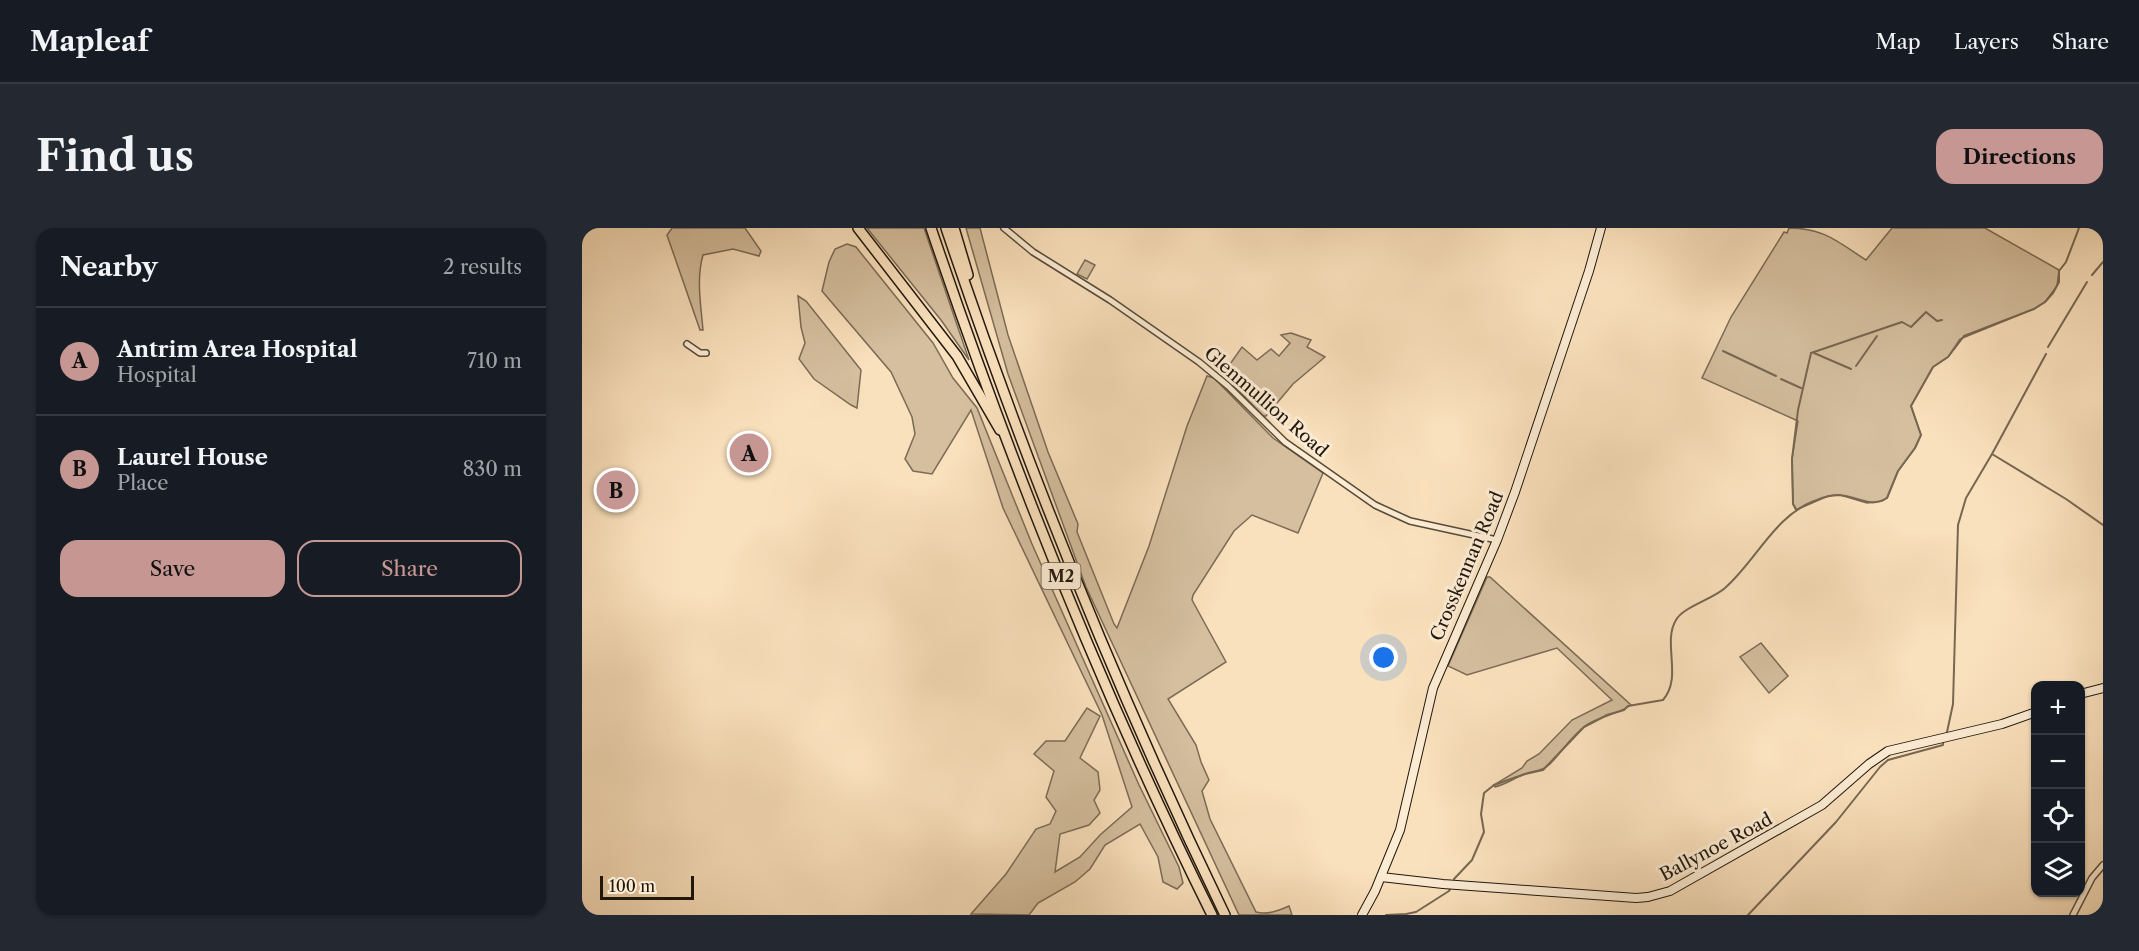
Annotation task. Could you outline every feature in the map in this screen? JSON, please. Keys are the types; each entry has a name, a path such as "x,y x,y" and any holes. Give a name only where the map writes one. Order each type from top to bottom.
{"highway":[{"path":"858,228 957,356 1012,450"},
{"name":"M2","path":"931,228 1041,528 1136,754 1212,915"},
{"name":"M2","path":"946,228 981,333 1091,620 1151,757 1225,915"},
{"path":"954,228 981,333"}],"street":[{"name":"Glenmullion Road","path":"1004,228 1034,252 1110,300 1199,362 1228,386 1285,442 1375,505 1410,521 1497,540"},
{"name":"Crosskennan Road","path":"1362,915 1381,877 1400,830 1433,688 1497,540 1589,271 1601,228"},
{"path":"687,344 700,353 706,353"},
{"path":"2085,693 2103,688"},
{"name":"Ballynoe Road","path":"1381,877 1431,883 1636,898 1658,895 1724,862 1822,805 1869,764 1888,751 2002,724 2031,714"},
{"path":"2073,915 2092,878 2103,866"}],"shaded area":[{"path":"672,228 745,228 761,251 759,256 733,249 703,255 699,283 703,330 700,330 667,235"},
{"path":"867,228 924,228 969,360 941,320"},
{"path":"966,228 980,228 1008,335 1048,452 1078,524 1077,532 1117,628 1149,546 1187,426 1207,376 1214,378 1273,438 1323,473 1298,533 1252,515 1234,531 1192,600 1226,662 1168,699 1196,745 1209,780 1202,791 1210,819 1256,912 1272,912 1289,906 1292,915 1239,915 1086,587 1008,374"},
{"path":"1789,228 1821,233 1866,260 1892,228 1985,228 2059,270 2057,286 2045,302 2034,309 1960,339 1948,357 1933,367 1911,406 1921,435 1915,448 1898,471 1887,498 1882,501 1867,503 1840,495 1828,496 1796,510 1793,504 1792,459 1798,421 1702,378 1731,317 1784,232 1787,233"},
{"path":"847,244 856,247 933,343 953,378 977,408 1032,544 1139,785 1179,867 1183,883 1177,889 1163,882 1158,857 1140,824 1105,845 1090,869 1075,882 1038,903 1029,915 971,914 1006,874 1036,829 1050,824 1056,811 1046,797 1054,771 1034,754 1046,741 1065,741 1087,708 1100,716 1080,758 1098,772 1100,790 1094,800 1100,813 1089,825 1060,834 1055,872 1080,857 1100,835 1132,807 1102,715 1003,508 971,410 932,474 913,471 905,459 915,434 912,417 891,372 822,291 829,262 835,249"},
{"path":"1085,260 1095,265 1087,279 1077,274"},
{"path":"798,296 806,301 861,370 857,408 814,379 799,359 805,343"},
{"path":"1291,333 1311,340 1307,347 1325,357 1293,384 1266,416 1263,416 1223,374 1242,347 1257,360 1271,349 1279,356 1290,343 1281,335"},
{"path":"1487,577 1490,577 1631,705 1585,726 1575,734 1547,767 1495,787 1494,785 1522,768 1527,761 1539,754 1572,720 1612,700 1557,648 1467,675 1448,666"},
{"path":"1761,643 1788,676 1769,693 1740,657"}],"waterway":[{"path":"1454,879 1472,860 1484,832 1481,814 1484,793 1494,785 1543,770 1584,727 1607,715 1624,710 1628,706 1663,700 1672,681 1671,639 1676,620 1685,611 1725,588 1789,516 1802,507 1831,496 1846,496 1869,502 1887,498 1898,471 1915,448 1921,435 1911,406 1933,367 1948,357 1964,336 2034,309 2045,302 2059,282 2059,271 2066,262 2079,228"},
{"path":"2092,275 2103,262"},
{"path":"2048,347 2087,282"},
{"path":"1811,353 1902,322 1911,327 1926,312 1937,321 1942,320"},
{"path":"1856,366 1877,336"},
{"path":"1723,351 1776,376"},
{"path":"1796,509 1793,504 1792,459 1798,410 1811,353"},
{"path":"1814,353 1851,369"},
{"path":"1992,454 2046,354"},
{"path":"1781,379 1801,388"},
{"path":"1947,732 1953,704 1958,525 1966,498 1992,454 2066,499 2103,525"},
{"path":"1748,915 1836,822 1880,767 1888,760 1943,745 1943,743"},
{"path":"1386,915 1416,912 1449,891 1451,887"}],"place":[{"name":"Antrim Area Hospital","path":"749,453"},
{"name":"Laurel House","path":"616,490"}]}
